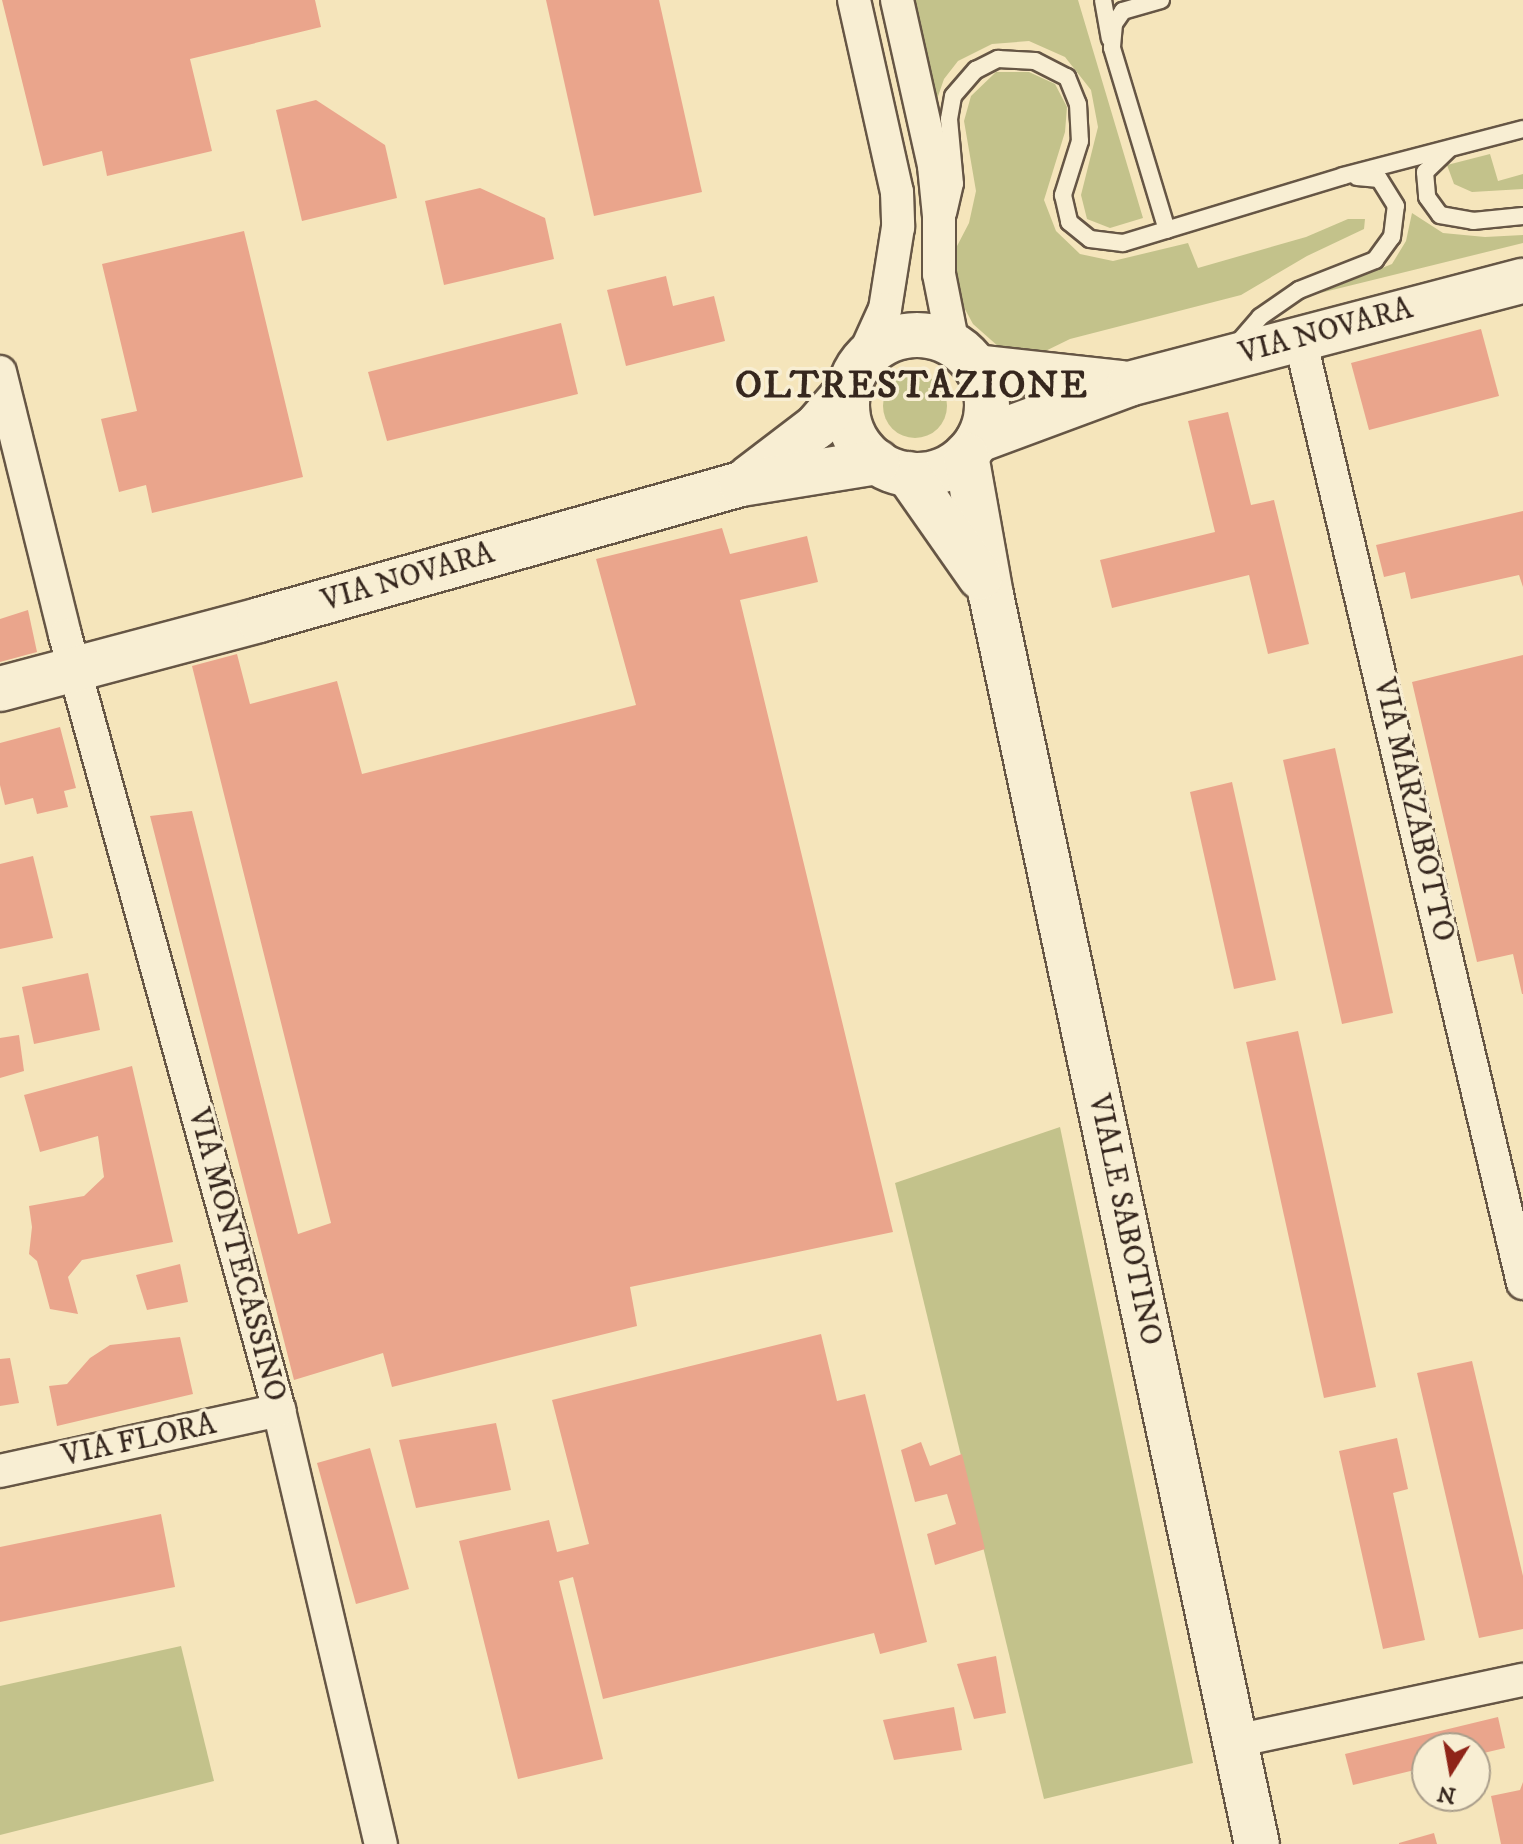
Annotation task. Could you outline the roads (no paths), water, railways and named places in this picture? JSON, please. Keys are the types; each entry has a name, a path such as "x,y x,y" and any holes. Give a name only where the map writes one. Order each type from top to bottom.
{"street":[{"path":"854,0 897,192 898,227 885,309 854,378 847,410 852,430 862,448 893,468 929,474 949,468 972,448 987,403 965,356 939,274 934,166 897,0"},
{"name":"VIA NOVARA","path":"972,448 1129,384 1523,281"},
{"path":"854,378 873,350 892,340 912,335 934,337 965,356"},
{"name":"VIA MARZABOTTO","path":"1300,339 1523,1283"},
{"name":"VIA NOVARA","path":"965,356 1129,384"},
{"name":"VIA MONTECASSINO","path":"0,372 75,669 279,1410 381,1844"},
{"name":"VIA NOVARA","path":"741,484 816,427 854,378"},
{"name":"VIALE SABOTINO","path":"972,448 991,595 1257,1844"},
{"name":"VIA NOVARA","path":"0,689 741,484 893,468"},
{"name":"VIALE SABOTINO","path":"893,468 991,595"},
{"name":"VIA FLORA","path":"0,1471 279,1410"},
{"path":"1235,1741 1523,1680"}],"lane":[{"path":"1103,0 1112,48 1167,230"},
{"path":"1103,0 1108,9 1123,11 1161,0"},
{"path":"1112,48 1114,24 1123,11"},
{"path":"938,251 955,184 949,119 953,96 976,70 998,59 1035,61 1067,77 1078,104 1080,141 1063,195 1069,222 1090,239 1123,243 1343,176 1523,129"},
{"path":"1448,149 1425,172 1427,197 1440,215 1473,221 1523,216"},
{"path":"1223,359 1260,317 1299,290 1375,260 1392,237 1396,206 1379,179 1343,176"}],"district":[{"name":"OLTRESTAZIONE","path":"912,387"}]}
